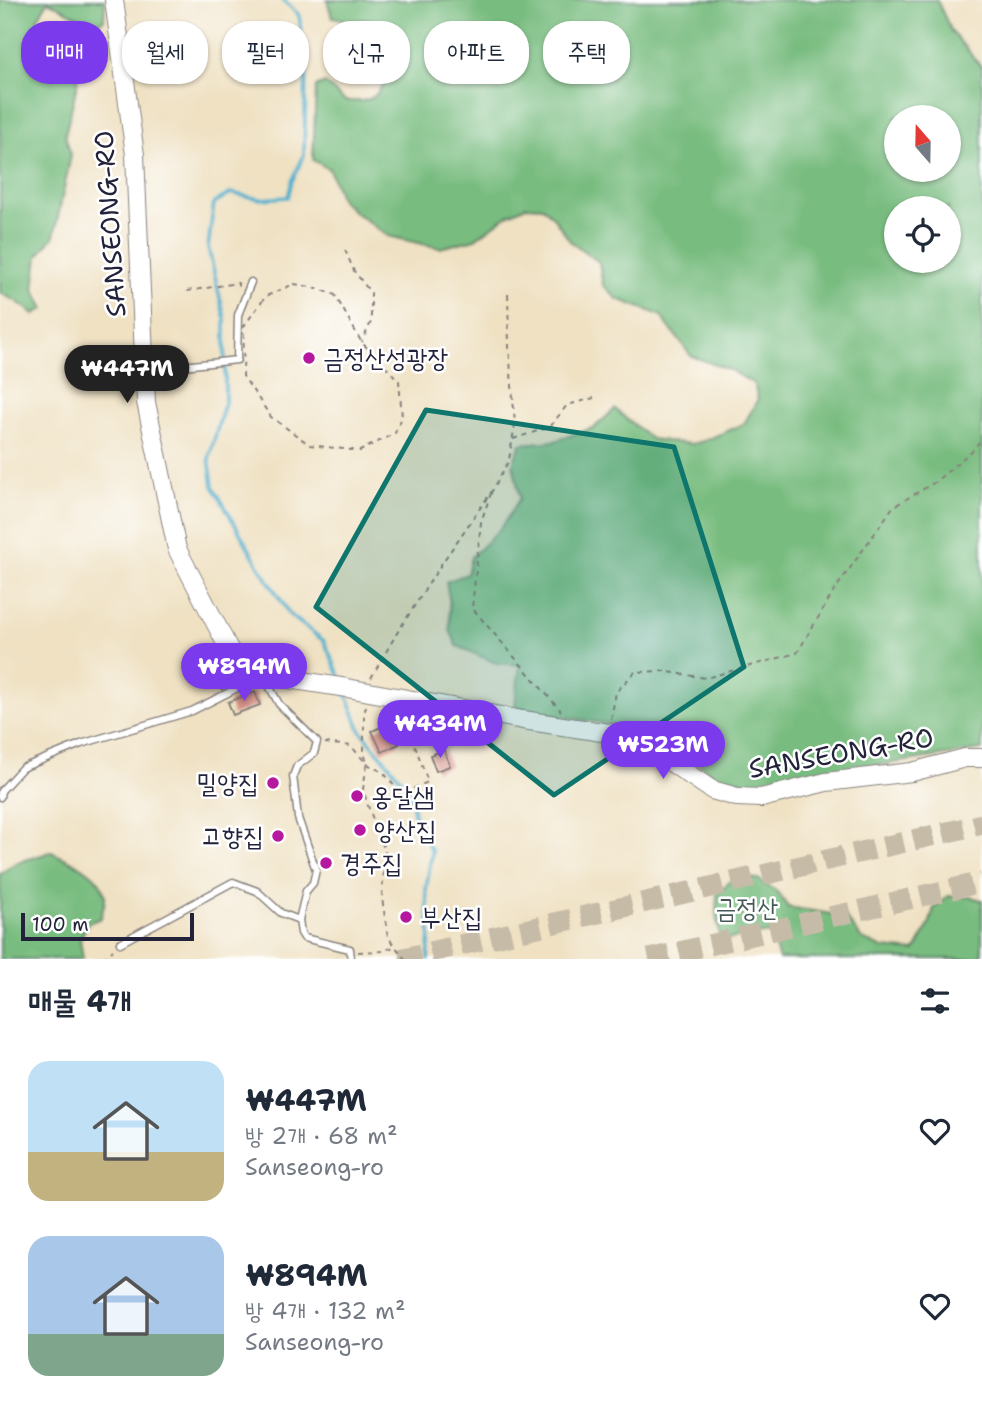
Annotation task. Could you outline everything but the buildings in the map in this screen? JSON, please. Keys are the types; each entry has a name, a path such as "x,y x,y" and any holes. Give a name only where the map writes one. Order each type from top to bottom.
{"main road":[{"name":"SANSEONG-RO","path":"114,0 135,155 146,402 177,549 230,651 262,675 622,735 645,745 712,790 737,797 776,795 844,778 912,772 965,758 982,758"}],"lane":[{"path":"145,371 236,360 238,315 251,282"},
{"path":"0,797 1,791 22,768 81,744 192,711 262,675 279,704 317,742 314,753 297,766 293,776 299,818 316,870 313,883 306,891 299,919 301,933 304,938 349,949 351,956"},
{"path":"120,943 233,882 257,891 281,913 299,919"}],"path":[{"path":"345,250 354,271 371,293 371,322 362,343"},
{"path":"294,284 335,295 362,343 399,381 402,417 395,433 360,451 310,445 271,417 243,376 244,326 266,296 294,284"},
{"path":"187,290 225,285"},
{"path":"405,959 388,937 382,898 385,851 363,789 367,764 364,752 364,715 354,689 397,633 492,491 509,460 515,424 508,290"},
{"path":"512,439 550,427 567,405 594,398"},
{"path":"608,733 616,692 635,672 662,671 706,678 797,653 834,591 893,507 935,482 974,449 982,438"},
{"path":"492,491 481,522 472,608 560,710"},
{"path":"317,742 351,746 367,764 383,772 401,794 428,782 398,697"},
{"path":"104,959 120,943"},
{"path":"351,956 395,946"}],"highlighted area":[{"path":"426,410 674,447 744,667 554,795 316,607"}],"green space":[{"path":"0,0 105,0 102,21 86,21 48,1 38,21 21,21 21,84 77,84 65,135 71,155 54,236 38,256 34,289 44,309 34,314 0,293"},
{"path":"327,0 937,0 951,31 982,67 982,750 879,765 782,788 719,778 673,747 646,734 609,724 532,712 515,705 520,665 496,663 457,646 450,630 446,582 467,574 471,557 500,529 520,498 513,463 521,444 555,441 595,427 615,409 651,439 691,444 744,424 758,399 754,384 730,370 691,356 660,315 617,299 603,285 599,262 570,241 543,207 526,206 509,214 475,239 440,248 388,236 341,200 329,169 313,160 316,87 326,84 346,101 358,101 377,94 382,84 410,84 410,21 353,21 332,17"},
{"path":"51,852 91,873 105,895 101,918 88,923 80,939 83,959 0,959 0,874 16,863"},
{"name":"금정산","path":"735,877 758,879 777,892 788,907 844,916 862,939 883,948 915,951 929,925 934,908 948,896 982,900 982,959 779,959 770,933 720,940 716,914 717,894"}],"waterway":[{"path":"283,0 299,15 306,70 304,155 288,197 260,199 231,193 214,203 208,247 225,319 225,402 209,458 213,486 259,566 290,615 324,641 341,679"},
{"path":"346,693 361,731 410,790 414,814 432,852 426,889 430,934 428,959"}],"tunnel":[{"path":"400,959 982,824"},
{"path":"649,959 982,882"}],"place":[{"name":"금정산성광장","path":"309,358"},
{"name":"밀양집","path":"273,783"},
{"name":"옹달샘","path":"357,796"},
{"name":"양산집","path":"360,830"},
{"name":"고향집","path":"278,836"},
{"name":"경주집","path":"326,863"},
{"name":"부산집","path":"406,917"}]}
